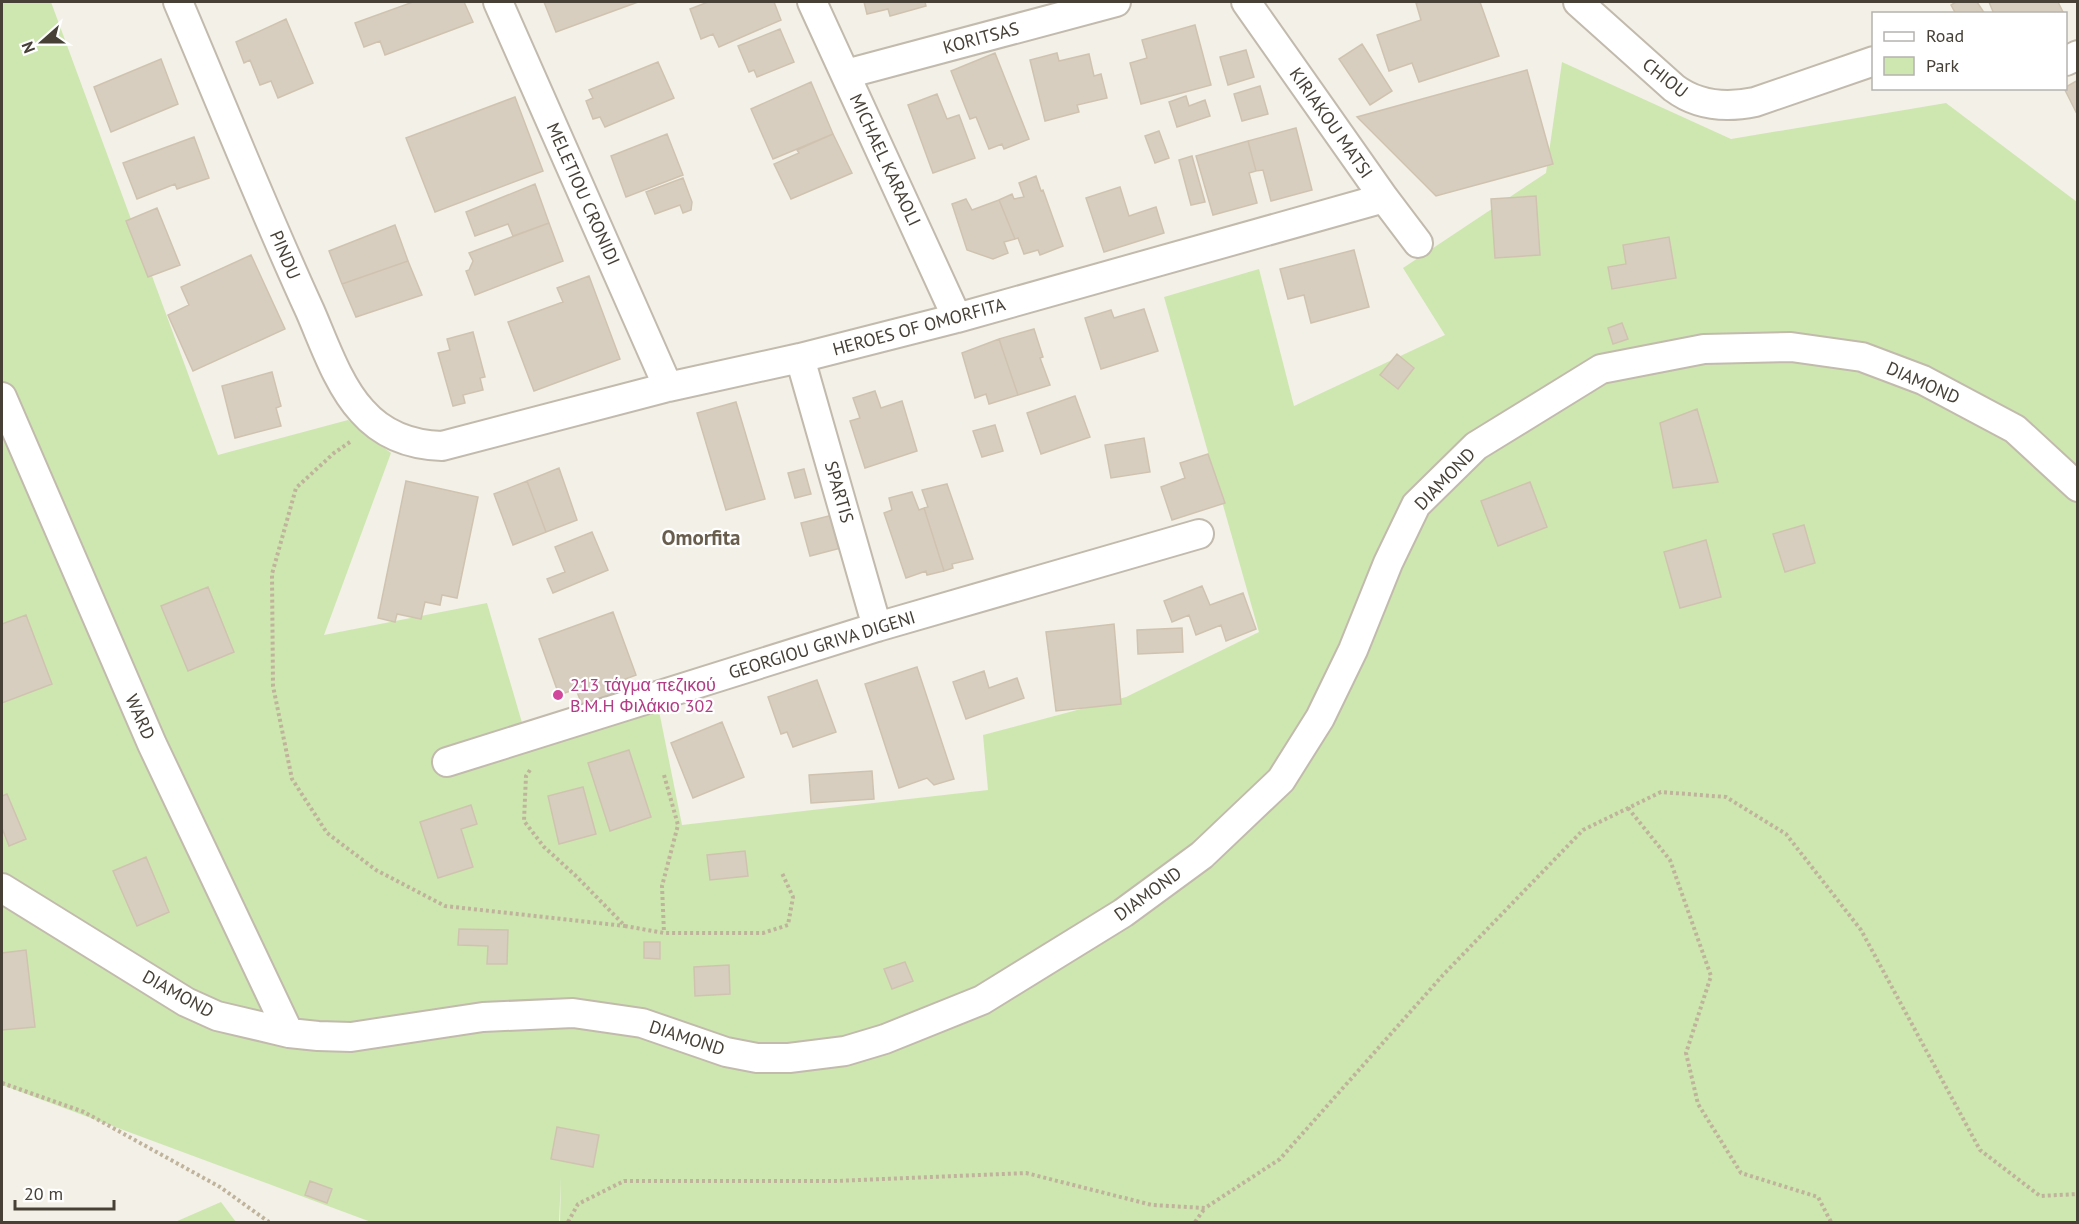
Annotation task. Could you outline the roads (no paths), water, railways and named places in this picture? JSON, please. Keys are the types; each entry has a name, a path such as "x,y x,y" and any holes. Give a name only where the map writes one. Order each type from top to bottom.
{"street":[{"name":"PINDU","path":"178,2 297,283 352,400 376,425 389,434 418,444 442,446 451,443"},
{"name":"MELETIOU CRONIDI","path":"498,2 669,387"},
{"name":"MICHAEL KARAOLI","path":"812,2 957,318"},
{"name":"KORITSAS","path":"846,74 1116,2"},
{"name":"KIRIAKOU MATSI","path":"1246,2 1418,243"},
{"name":"CHIOU","path":"1578,2 1674,88 1685,96 1711,104 1740,105 1755,102 1872,62"},
{"name":"HEROES OF OMORFITA","path":"451,443 669,387 800,358 957,318 1384,198"},
{"name":"DIAMOND","path":"2,888 186,1002 217,1016 289,1033 351,1037 483,1017 573,1013 642,1023 726,1052 757,1058 789,1058 845,1051 885,1039 982,1000 1123,913 1202,855 1281,780 1320,718 1353,650 1388,563 1416,505 1476,446 1601,369 1704,349 1791,347 1862,357 1923,380 2014,429 2078,487"},
{"name":"SPARTIS","path":"800,358 878,627"},
{"name":"WARD","path":"2,397 152,744 289,1033"},
{"name":"GEORGIOU GRIVA DIGENI","path":"447,762 878,627 1199,534"}],"place":[{"name":"213 τάγμα πεζικού B.M.H Φιλάκιο 302","path":"558,695"}],"district":[{"name":"Omorfita","path":"701,538"}]}
